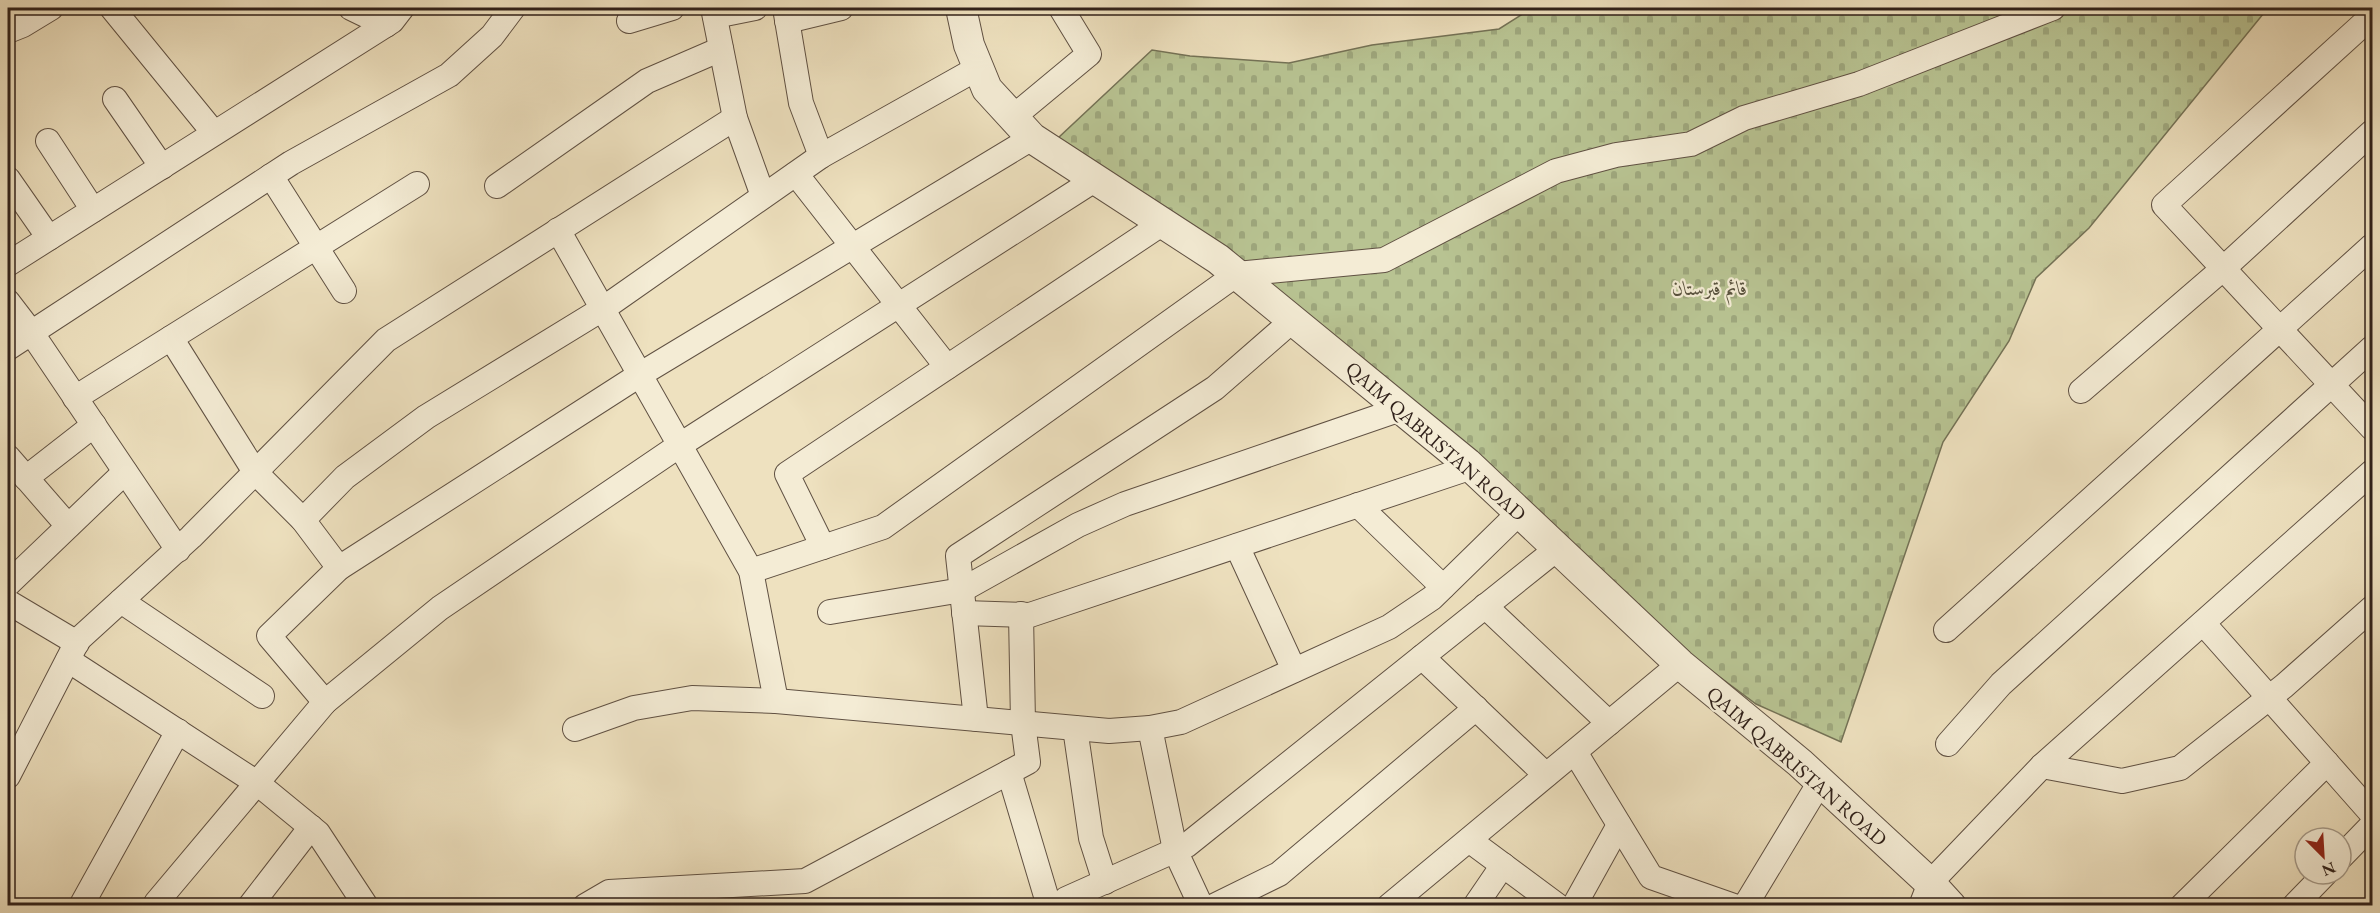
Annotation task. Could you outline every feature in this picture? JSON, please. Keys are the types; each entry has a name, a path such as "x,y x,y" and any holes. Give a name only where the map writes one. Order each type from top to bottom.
{"street":[{"path":"8,31 23,26 51,8"},
{"path":"112,8 214,134"},
{"path":"351,8 394,16"},
{"path":"8,348 271,176 448,75 492,36 513,8"},
{"path":"629,21 672,8"},
{"path":"755,8 714,12 735,118 763,196"},
{"path":"820,156 801,102 786,14 841,8"},
{"name":"QAIM QABRISTAN ROAD","path":"961,8 969,45 987,89 1023,128 1237,274 1472,467 1680,664 1820,782 1925,894 1951,906"},
{"path":"325,702 269,636 339,568 641,374 853,246 1023,128 1089,54 1061,8"},
{"path":"751,572 883,527 1237,274 1384,260 1556,171 1616,155 1691,144 1744,118 1859,84 2054,8"},
{"path":"2373,15 2164,205 2225,267 2373,428"},
{"path":"8,264 214,134 394,16"},
{"path":"497,186 647,81 721,49"},
{"path":"303,520 345,477 426,417 604,308 820,156 978,68"},
{"path":"115,99 162,167"},
{"path":"8,776 17,735 72,651 121,601 178,550 386,340 735,118"},
{"path":"2081,391 2225,267 2373,132"},
{"path":"48,141 93,210"},
{"path":"796,174 947,367"},
{"path":"271,176 344,291"},
{"path":"8,179 49,238"},
{"path":"159,906 156,903 325,702 440,608 680,445 1096,179"},
{"path":"75,398 417,184"},
{"path":"823,547 787,474 1163,223"},
{"path":"558,231 604,308 751,572 776,701"},
{"path":"1946,630 2373,246"},
{"path":"8,302 32,332 178,550"},
{"path":"976,719 958,556 1215,388 1293,320"},
{"path":"171,338 255,472 303,520 339,568"},
{"path":"1947,744 2001,684 2373,348"},
{"path":"963,602 1078,525 1125,504 1401,408"},
{"path":"26,478 94,425"},
{"path":"8,457 68,526"},
{"path":"830,612 963,602 1030,615 1472,467"},
{"path":"8,584 125,472"},
{"path":"1925,894 2042,766 2373,472"},
{"path":"1358,505 1443,587"},
{"path":"575,729 634,708 692,698 776,701 1109,731 1150,728 1181,722 1389,627 1443,587 1520,512"},
{"path":"1237,546 1294,670"},
{"path":"1059,906 1066,899 1187,845 1558,548"},
{"path":"121,601 261,696"},
{"path":"8,602 178,731 257,783 311,827 318,833 360,903"},
{"path":"1485,606 1609,723"},
{"path":"2042,766 2122,781 2180,768 2268,698 2373,608"},
{"path":"585,906 609,892 805,881 1028,762 1023,723 1021,614"},
{"path":"2203,623 2373,814"},
{"path":"1422,657 1546,775"},
{"path":"1389,906 1680,664"},
{"path":"1214,906 1279,874 1476,708"},
{"path":"1075,728 1091,838 1105,882"},
{"path":"1150,728 1175,850 1201,906"},
{"path":"81,906 178,731"},
{"path":"1575,752 1651,877 1734,906"},
{"path":"2182,906 2327,763"},
{"path":"1009,772 1049,906"},
{"path":"1745,906 1820,782"},
{"path":"1469,840 1503,865 1571,905 1619,825"},
{"path":"2353,846 2373,825"},
{"path":"250,906 311,827"},
{"path":"1475,906 1503,865"},
{"path":"2294,906 2313,886"}],"green space":[{"name":"قائم قبرستان","path":"1532,8 2268,8 2089,228 2036,278 2009,341 1943,442 1841,742 1756,704 1693,657 1057,139 1152,50 1190,56 1289,63 1372,45 1499,29"}]}
